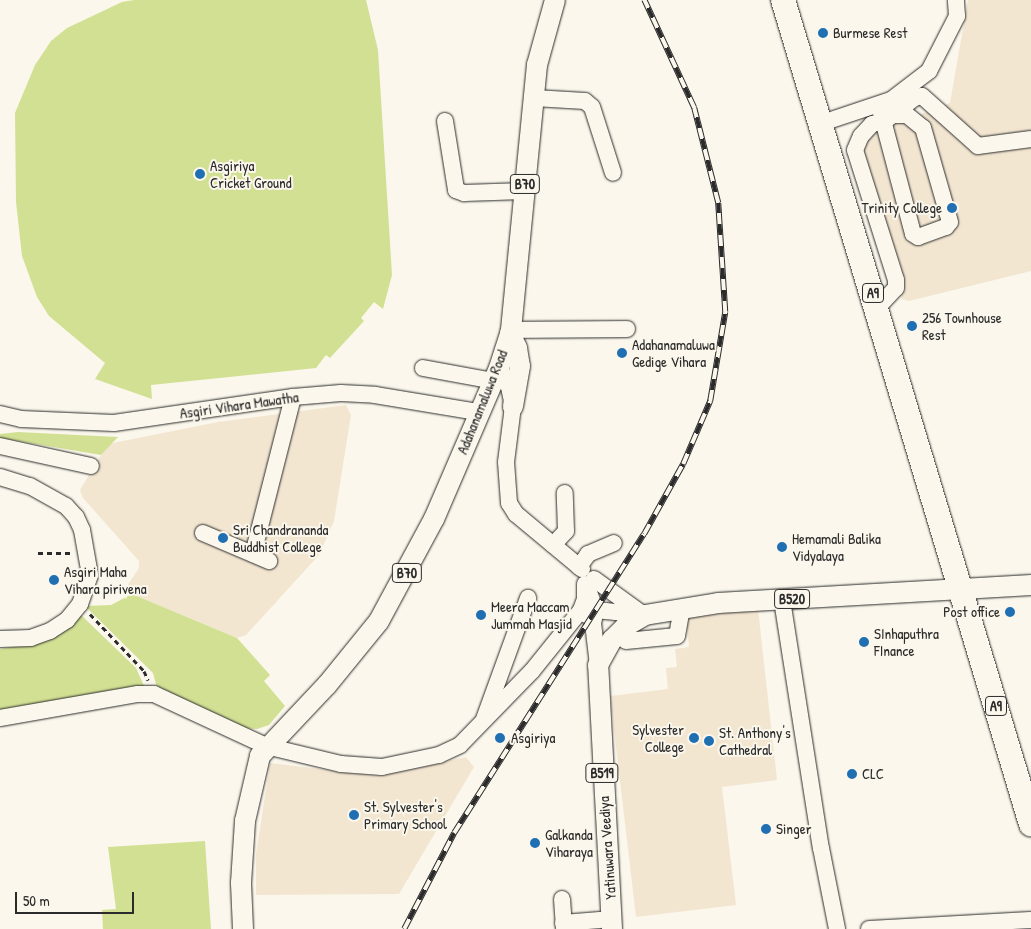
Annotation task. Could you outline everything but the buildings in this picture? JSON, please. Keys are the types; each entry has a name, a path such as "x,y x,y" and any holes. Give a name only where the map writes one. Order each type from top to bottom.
{"highway":[{"name":"A9","path":"783,0 878,307 1031,824"}],"main road":[{"name":"Adahanamaluwa Road","path":"266,746 316,698 379,621 434,519 478,412 496,374 510,331 541,42 556,0"},
{"path":"510,331 517,348 520,366 513,406"},
{"path":"961,587 1031,584"},
{"name":"B520","path":"626,633 645,615 682,608 961,587"},
{"path":"598,665 612,640 626,633"},
{"name":"Yatinuwara Veediya","path":"598,665 612,924"},
{"name":"B70","path":"243,929 241,883 244,821 255,770 266,746"}],"street":[{"path":"822,122 879,105 905,92 929,71 957,16 956,0"},
{"path":"890,118 914,98 922,96 978,146 1031,140"},
{"path":"534,98 584,100 592,107 613,173"},
{"path":"878,307 896,288 896,280 855,150 861,136 872,124 890,118 907,115 923,128 950,222 946,227 918,237 912,234 890,118 879,105"},
{"path":"445,121 456,190 464,194 524,191"},
{"path":"510,331 627,329"},
{"path":"422,368 496,374 509,387 513,406 506,462 509,503 516,514 553,545 584,575 645,615"},
{"name":"Asgiri Vihara Mawatha","path":"0,414 21,419 114,423 293,397 375,395 478,412"},
{"path":"253,554 293,397"},
{"path":"0,446 91,466"},
{"path":"0,476 30,486 66,506 76,517 87,553 90,575 80,604 50,631 31,638 0,639"},
{"path":"553,545 566,531 565,493"},
{"path":"203,533 269,561"},
{"path":"0,718 138,694 154,694 266,746 341,764 382,768 440,755 460,745 557,641 584,604 584,575 588,554 614,543"},
{"path":"584,575 596,610 593,623 598,665"},
{"path":"484,721 528,598"},
{"path":"782,600 820,848 837,929"},
{"path":"626,633 676,636 682,608"},
{"path":"570,624 596,610 645,615"},
{"path":"557,641 569,634 581,634 588,641 598,665"},
{"path":"562,899 564,926 612,924"},
{"path":"869,929 1031,920"}],"path":[{"path":"38,553 87,553"},
{"path":"80,604 144,671 154,694"}],"shaded area":[{"name":"Trinity College","path":"968,0 1031,0 1031,271 909,301 902,299 853,140 950,103"},
{"name":"Sri Chandrananda Buddhist College","path":"346,405 351,415 334,521 319,555 246,635 237,638 132,594 127,586 139,568 139,561 83,498 80,490 108,444 218,422"},
{"name":"Sylvester College","path":"758,609 777,780 722,787 736,905 636,917 610,696 668,689 666,668 677,667 675,649 689,647 686,617"},
{"name":"St. Sylvester's Primary School","path":"466,757 474,767 399,894 256,895 256,854 270,763 379,776"}],"green space":[{"name":"Asgiriya Cricket Ground","path":"134,0 366,0 378,50 392,275 383,309 374,302 361,318 364,321 330,358 326,355 316,368 151,385 152,399 95,379 105,363 49,316 37,297 22,256 16,202 15,113 35,65 51,41 67,28 122,2"},
{"path":"18,432 118,437 101,455 0,438 0,434"},
{"path":"132,594 237,638 270,675 264,681 285,706 269,725 257,729 240,728 158,692 153,673 85,606 111,605"},
{"path":"79,613 136,668 145,688 0,712 0,649 44,641"},
{"path":"205,841 211,929 103,929 102,910 116,909 108,847"}],"railway":[{"path":"404,929 454,833 644,534 683,464 710,401 725,312 718,203 694,108 644,0"}],"place":[{"name":"Burmese Rest","path":"823,33"},
{"name":"Asgiriya Cricket Ground","path":"200,174"},
{"name":"Trinity College","path":"952,208"},
{"name":"256 Townhouse Rest","path":"912,326"},
{"name":"Adahanamaluwa Gedige Vihara","path":"622,353"},
{"name":"Sri Chandrananda Buddhist College","path":"223,538"},
{"name":"Hemamali Balika Vidyalaya","path":"782,547"},
{"name":"Asgiri Maha Vihara pirivena","path":"54,580"},
{"name":"Post office","path":"1010,612"},
{"name":"Meera Maccam Jummah Masjid","path":"481,615"},
{"name":"SInhaputhra FInance","path":"864,642"},
{"name":"Asgiriya","path":"500,738"},
{"name":"Sylvester College","path":"694,738"},
{"name":"St. Anthony's Cathedral","path":"709,741"},
{"name":"CLC","path":"852,774"},
{"name":"St. Sylvester's Primary School","path":"354,815"},
{"name":"Singer","path":"766,829"},
{"name":"Galkanda Viharaya","path":"535,843"}]}
